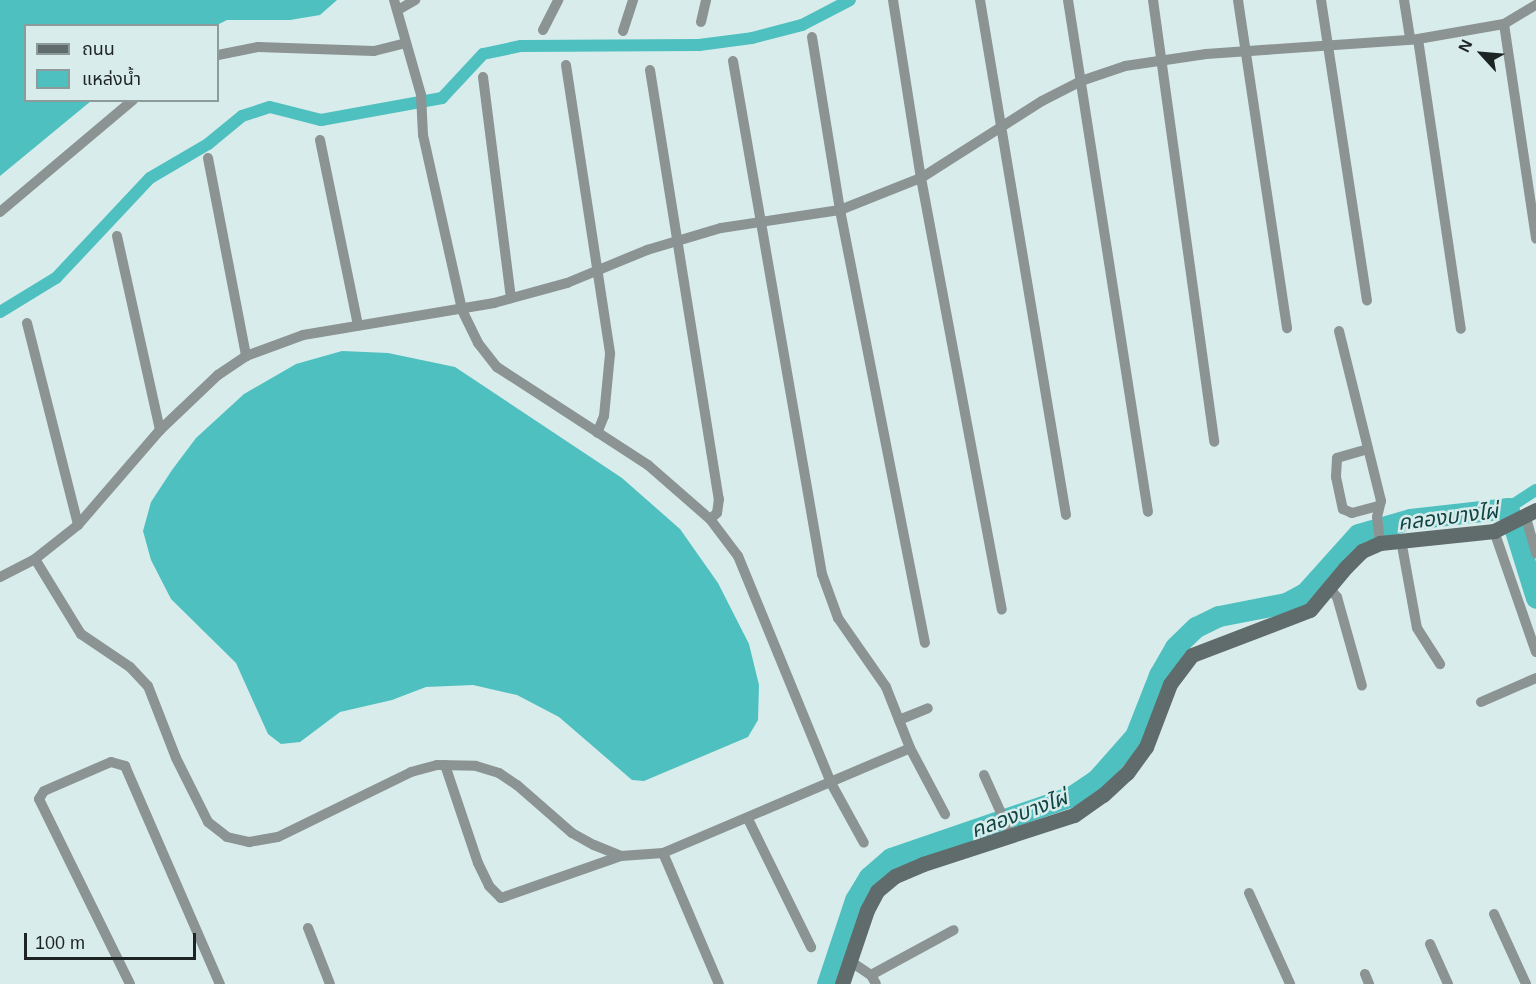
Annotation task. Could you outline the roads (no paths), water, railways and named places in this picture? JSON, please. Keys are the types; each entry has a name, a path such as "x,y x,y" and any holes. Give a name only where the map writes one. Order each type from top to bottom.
{"street":[{"path":"415,0 396,5 421,95 423,135 462,310 478,343 497,367 648,465 710,519 738,556 831,783 864,843"},
{"path":"543,30 558,0"},
{"path":"623,31 633,0"},
{"path":"701,22 706,0"},
{"path":"893,0 921,178 1002,609"},
{"path":"980,0 1066,515"},
{"path":"1068,0 1148,512"},
{"path":"1153,0 1214,442"},
{"path":"1238,0 1287,328"},
{"path":"1321,0 1367,300"},
{"path":"1404,0 1414,39 1461,328"},
{"path":"0,577 35,559 78,525 160,430 218,375 246,356 303,335 462,310 511,298 721,228 840,210 921,178 1081,81 1125,66 1246,51 1414,39 1504,24 1531,4"},
{"path":"1504,24 1536,239"},
{"path":"812,37 840,210 925,643"},
{"path":"219,55 258,47 374,51 405,43"},
{"path":"733,61 759,222 822,574 838,618 886,687 910,748 945,814"},
{"path":"566,65 610,354 604,416 597,433"},
{"path":"650,70 719,499 717,513 710,519"},
{"path":"483,77 511,298"},
{"path":"0,212 131,102"},
{"path":"320,140 357,325"},
{"path":"208,158 246,356"},
{"path":"117,236 160,430"},
{"path":"27,323 78,525"},
{"path":"842,984 867,909 877,891 895,876 1010,833 1074,815 1127,773 1146,747 1170,684 1192,655 1286,622 1310,610 1378,536 1378,511 1381,501 1339,331"},
{"path":"1368,449 1337,458 1336,477 1343,509 1352,513 1378,511"},
{"path":"1378,536 1401,540 1499,529 1527,516 1536,555"},
{"path":"1499,529 1536,652"},
{"path":"1401,540 1417,628 1440,664"},
{"path":"35,559 81,634 130,667 148,686 176,758 208,822 227,837 249,842 278,837 411,772 445,765 476,766 499,772 572,833 621,856"},
{"path":"1330,589 1337,597 1362,686"},
{"path":"1481,702 1536,678"},
{"path":"899,720 928,708"},
{"path":"445,765 478,863 496,896 509,897 621,856 663,853 748,819 910,748"},
{"path":"130,984 39,799 44,791 111,762 125,766 220,984"},
{"path":"984,775 1010,833"},
{"path":"748,819 811,947"},
{"path":"663,853 719,984"},
{"path":"1249,893 1290,984"},
{"path":"1494,914 1526,984"},
{"path":"308,928 330,984"},
{"path":"850,961 873,980 954,930"},
{"path":"1430,944 1448,984"}],"water":[{"path":"0,0 337,0 320,15 290,20 227,20 219,24 24,24 24,102 90,102 0,176"},
{"path":"342,351 388,353 455,367 622,478 680,529 718,583 749,644 759,685 758,720 748,737 644,781 632,780 559,717 517,695 473,685 426,687 392,700 340,712 300,742 281,744 268,734 236,663 171,599 151,560 143,531 151,502 172,470 196,438 244,394 296,364"}],"waterway":[{"path":"0,312 56,278 150,178 208,144 242,116 270,107 321,120 442,98 483,54 521,46 699,45 752,38 802,25 850,0"},
{"path":"1508,508 1536,490"},
{"name":"คลองบางไผ่","path":"827,984 855,900 869,877 891,858 1072,796 1097,779 1135,736 1159,675 1175,647 1196,627 1219,616 1286,603 1305,593 1358,534 1410,519 1508,508 1536,598"}]}
